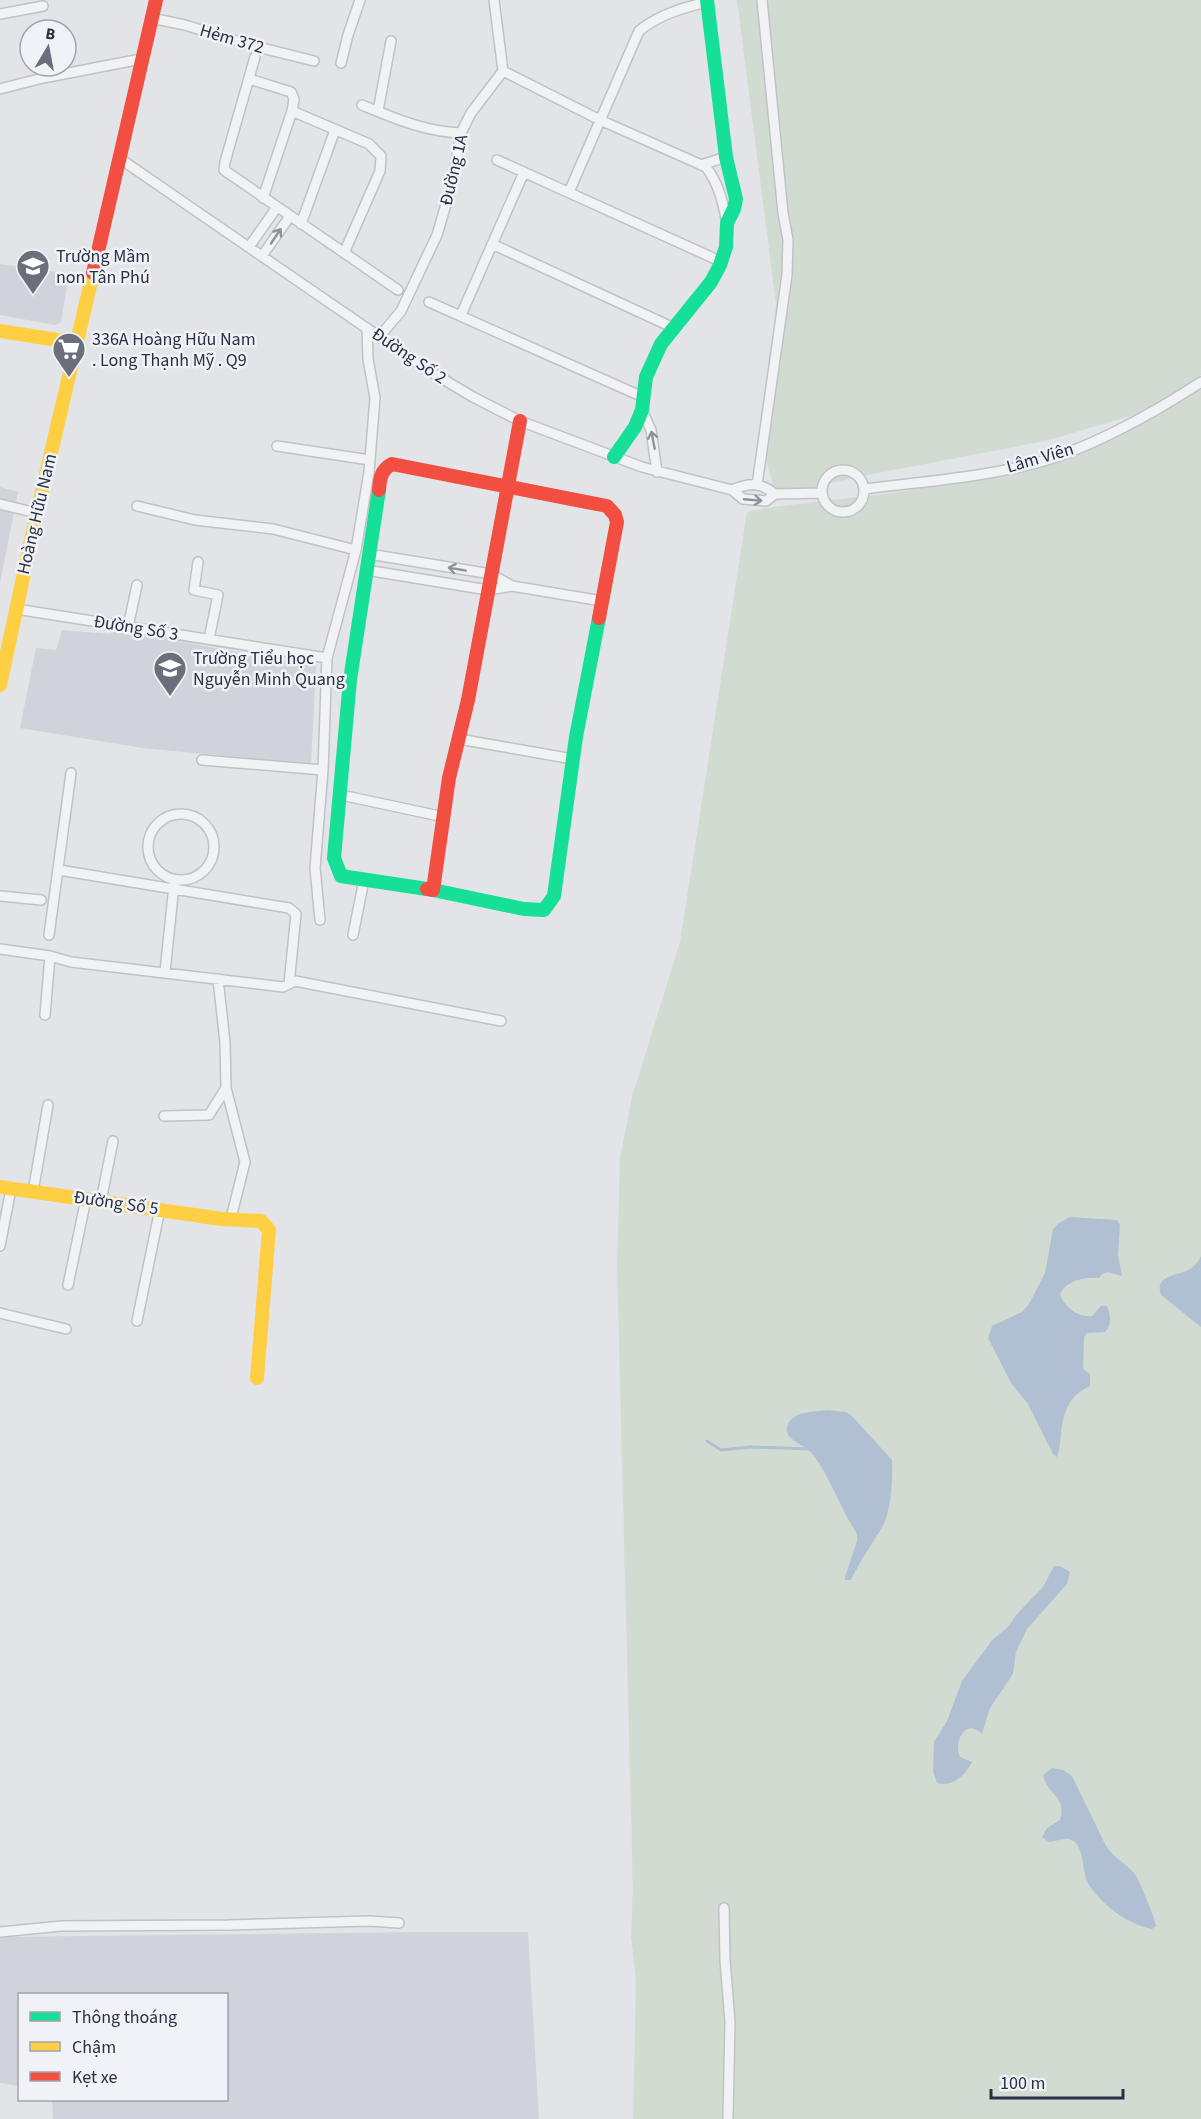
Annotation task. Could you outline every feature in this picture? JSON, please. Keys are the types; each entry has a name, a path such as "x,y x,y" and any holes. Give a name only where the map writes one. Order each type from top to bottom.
{"street":[{"path":"119,158 156,0"},
{"path":"341,63 360,0"},
{"path":"494,0 503,71 600,120 706,167 722,197 728,223 722,262 711,282 661,344 646,378 635,427 614,457"},
{"path":"757,485 787,275 788,240 783,213 762,0"},
{"path":"569,192 639,31 671,13 708,1 726,157 736,200 728,223"},
{"path":"0,14 43,6"},
{"name":"Hẻm 372","path":"151,18 186,25 250,45 314,61"},
{"path":"378,111 391,41"},
{"path":"255,57 224,168 263,198 398,290"},
{"path":"0,89 43,78 141,60"},
{"name":"Đường 1A","path":"380,336 402,311 437,235 452,184 461,133 471,113 503,71"},
{"path":"249,79 291,92 294,99 263,198"},
{"path":"362,105 414,126 441,133 461,133"},
{"path":"292,111 369,144 381,156 380,171 344,253"},
{"path":"301,224 335,129"},
{"path":"700,165 726,157"},
{"name":"Đường Số 2","path":"119,158 454,386 520,421 614,457 657,472 732,490"},
{"name":"Hoàng Hữu Nam","path":"0,685 119,158"},
{"path":"497,160 722,262"},
{"path":"461,315 524,172"},
{"path":"249,247 277,207"},
{"path":"262,256 290,216"},
{"path":"492,244 674,328"},
{"path":"429,302 461,315 642,404 651,430 657,472"},
{"path":"320,920 315,868 327,658 362,552 381,474 385,468 392,464 607,506 615,515 617,522 573,759 554,896 544,910 524,909 433,890 341,876 334,858 350,680 366,570 362,552 375,398 368,359 367,328"},
{"path":"0,331 76,343"},
{"name":"Lâm Viên","path":"864,489 1029,465 1060,455 1112,431 1170,403 1201,382"},
{"path":"433,890 450,777 470,691 520,421"},
{"path":"277,446 370,460"},
{"path":"841,470 854,473 859,477 864,489 864,495 858,507 846,512 839,512 827,505 822,493 822,487 829,475 841,470"},
{"path":"775,494 767,487 757,485 745,484 732,490 743,500 759,502 766,501 775,494 822,493"},
{"path":"0,504 37,513"},
{"path":"137,506 195,520 273,529 362,552 491,574 512,586"},
{"path":"198,562 194,590 218,595 209,639"},
{"path":"366,570 488,590 512,586 602,601"},
{"path":"128,627 136,585"},
{"name":"Đường Số 3","path":"16,609 327,658"},
{"path":"459,739 573,759"},
{"path":"202,760 322,770"},
{"path":"49,935 71,773"},
{"path":"341,795 444,817"},
{"path":"189,814 197,817 209,829 213,837 214,854 211,862 199,875 191,879 174,879 166,876 153,864 149,857 148,839 163,819 171,815 189,814"},
{"path":"59,870 289,908 296,914 289,984"},
{"path":"165,972 174,879"},
{"path":"352,935 364,880"},
{"path":"0,896 41,900"},
{"path":"0,949 50,956 71,962 283,987 295,981 501,1021"},
{"path":"45,1015 50,956"},
{"path":"218,979 225,1042 226,1088 245,1162 231,1218"},
{"path":"164,1116 209,1115 226,1088"},
{"path":"33,1192 48,1105"},
{"path":"101,1201 112,1141"},
{"path":"0,1246 5,1188"},
{"name":"Đường Số 5","path":"5,1188 222,1219 261,1221 269,1230 257,1378"},
{"path":"68,1285 86,1199"},
{"path":"137,1321 160,1209"},
{"path":"0,1313 66,1329"},
{"path":"724,1908 730,2022 728,2119"},
{"path":"0,1932 61,1926 369,1921 399,1923"}],"shaded area":[{"path":"737,0 1201,0 1201,375 1148,411 1045,441 857,477 776,496 764,453 776,304"},
{"name":"Trường Mầm non Tân Phú","path":"0,264 69,274 61,322 55,325 0,315"},
{"path":"1201,389 1201,2119 633,2119 636,1981 631,1937 633,1890 617,1266 620,1158 632,1097 680,942 747,512 900,492 1054,460 1094,447"},
{"path":"0,487 18,492 0,583"},
{"name":"Trường Tiểu học Nguyễn Minh Quang","path":"62,630 110,634 115,630 316,666 311,764 142,748 20,728 36,648 56,650"},
{"path":"528,1932 539,2119 53,2119 52,2101 228,2101 228,1993 18,1993 18,2086 0,2083 0,1937"}],"water":[{"path":"1070,1217 1117,1220 1120,1225 1118,1255 1122,1276 1108,1272 1099,1278 1076,1280 1060,1295 1065,1304 1082,1315 1092,1316 1101,1306 1107,1306 1110,1320 1105,1332 1087,1333 1084,1337 1083,1369 1090,1374 1090,1386 1077,1394 1069,1405 1064,1417 1057,1457 1053,1454 1028,1404 1011,1383 988,1338 992,1326 1022,1312 1029,1304 1045,1273 1053,1229"},
{"path":"1201,1256 1201,1327 1161,1295 1160,1288 1164,1280 1190,1269"},
{"path":"827,1410 846,1412 852,1416 892,1460 891,1494 886,1520 851,1580 845,1580 845,1577 857,1541 857,1534 818,1461 811,1452 791,1438 787,1431 789,1422 798,1415"},
{"path":"1054,1566 1060,1566 1070,1572 1067,1584 1027,1629 1016,1652 1013,1674 990,1708 982,1734 971,1728 962,1733 958,1744 960,1757 972,1762 966,1771 953,1782 937,1783 933,1771 934,1742 947,1721 962,1681 993,1639 1008,1627 1016,1615 1043,1587"},
{"path":"1052,1768 1063,1770 1072,1776 1106,1846 1136,1876 1155,1922 1156,1926 1152,1929 1125,1918 1107,1906 1093,1891 1088,1883 1081,1853 1076,1843 1067,1839 1049,1842 1042,1837 1047,1828 1060,1820 1061,1806 1043,1775"}],"waterway":[{"path":"707,1441 721,1450 751,1447 810,1449"}],"traffic: fast":[{"path":"614,457 635,427 642,410 646,377 661,344 711,282 720,265 726,247 727,223 734,209 736,199 726,157 707,0"},
{"path":"379,490 350,680 334,858 341,876 427,889"},
{"path":"433,890 524,909 544,910 554,896 576,737 599,618"}],"traffic: slow":[{"path":"0,685 93,273"},
{"path":"0,331 76,343"},
{"path":"0,1187 222,1219 261,1221 269,1230 257,1378"}],"traffic: jam":[{"path":"93,273 156,0"},
{"path":"427,889 433,890 449,778 468,700 520,421"},
{"path":"379,490 382,475 385,469 392,464 607,506 615,515 617,522 599,618"}],"place":[{"name":"Trường Mầm non Tân Phú","path":"33,295"},
{"name":"336A Hoàng Hữu Nam . Long Thạnh Mỹ . Q9","path":"69,378"},
{"name":"Trường Tiểu học Nguyễn Minh Quang","path":"170,697"}]}
